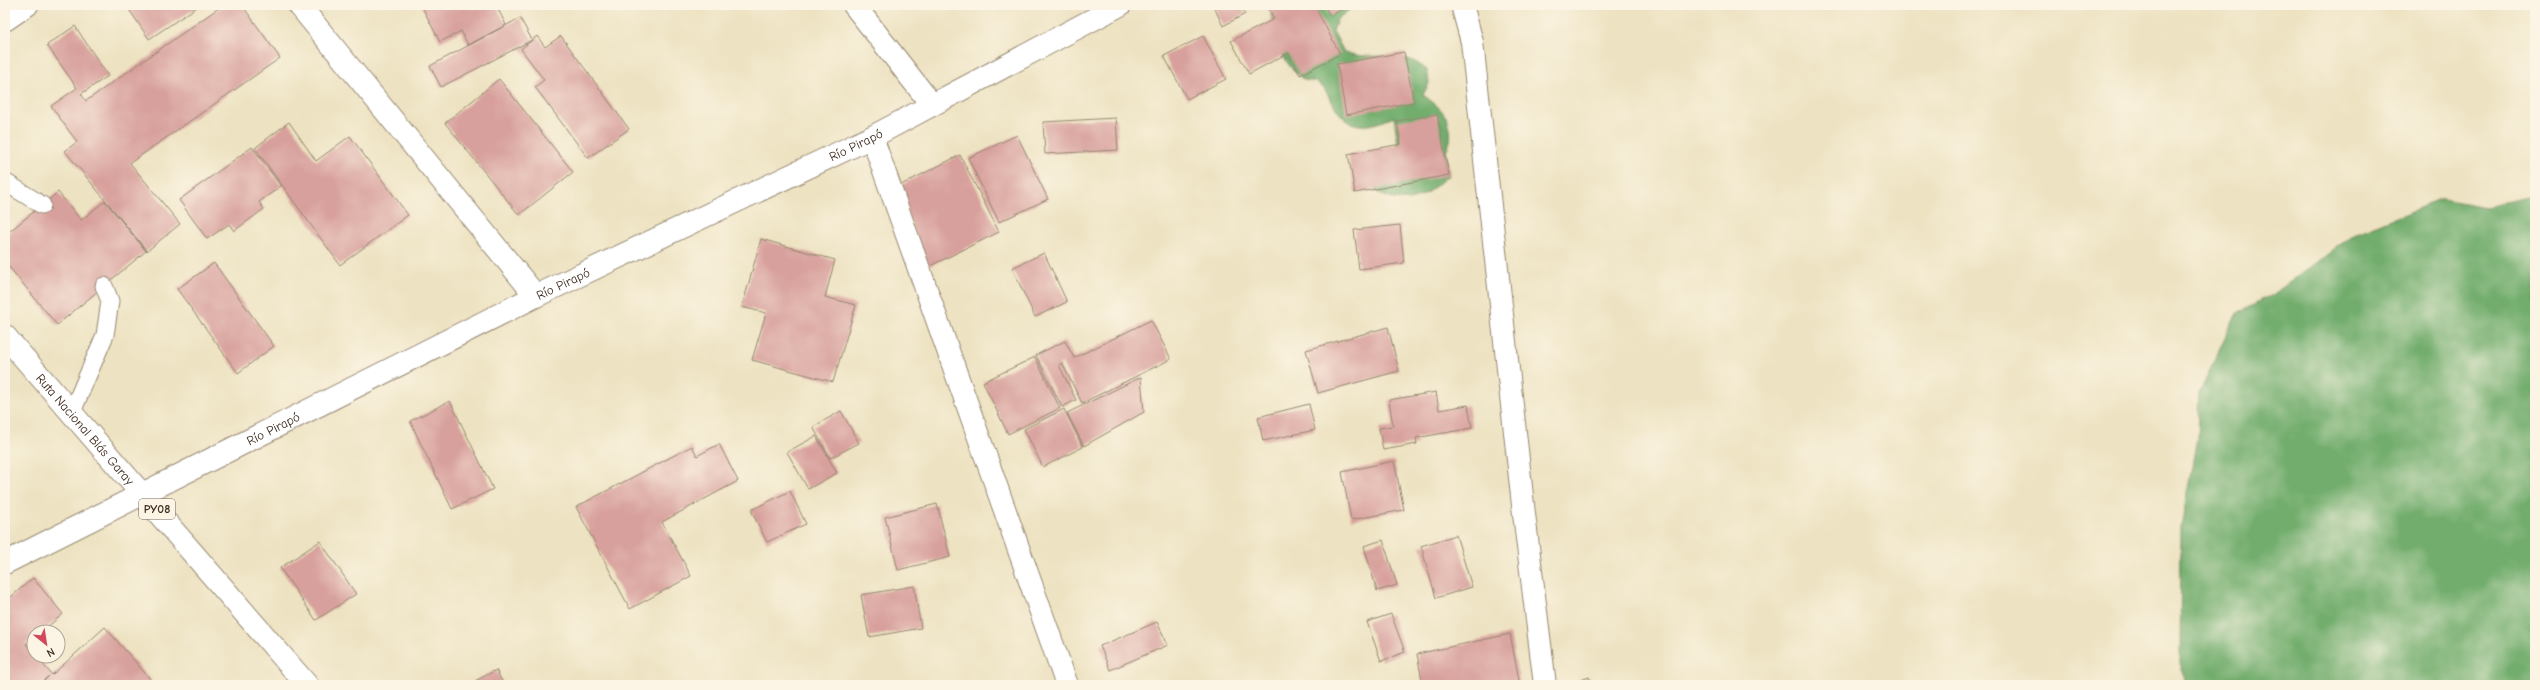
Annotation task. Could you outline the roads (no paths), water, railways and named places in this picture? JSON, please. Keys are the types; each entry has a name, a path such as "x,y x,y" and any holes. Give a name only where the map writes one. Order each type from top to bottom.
{"main road":[{"path":"5,20 27,5"},
{"path":"300,5 536,296"},
{"path":"854,5 932,105"},
{"name":"Río Pirapó","path":"5,563 536,296 872,137 1120,5"},
{"path":"1462,5 1472,42 1524,514 1545,685"},
{"path":"872,137 1067,685"},
{"name":"Ruta Nacional Blás Garay","path":"5,336 144,494 307,685"}],"lane":[{"path":"5,182 42,205"},
{"path":"72,412 105,335 110,301 104,286"}]}
